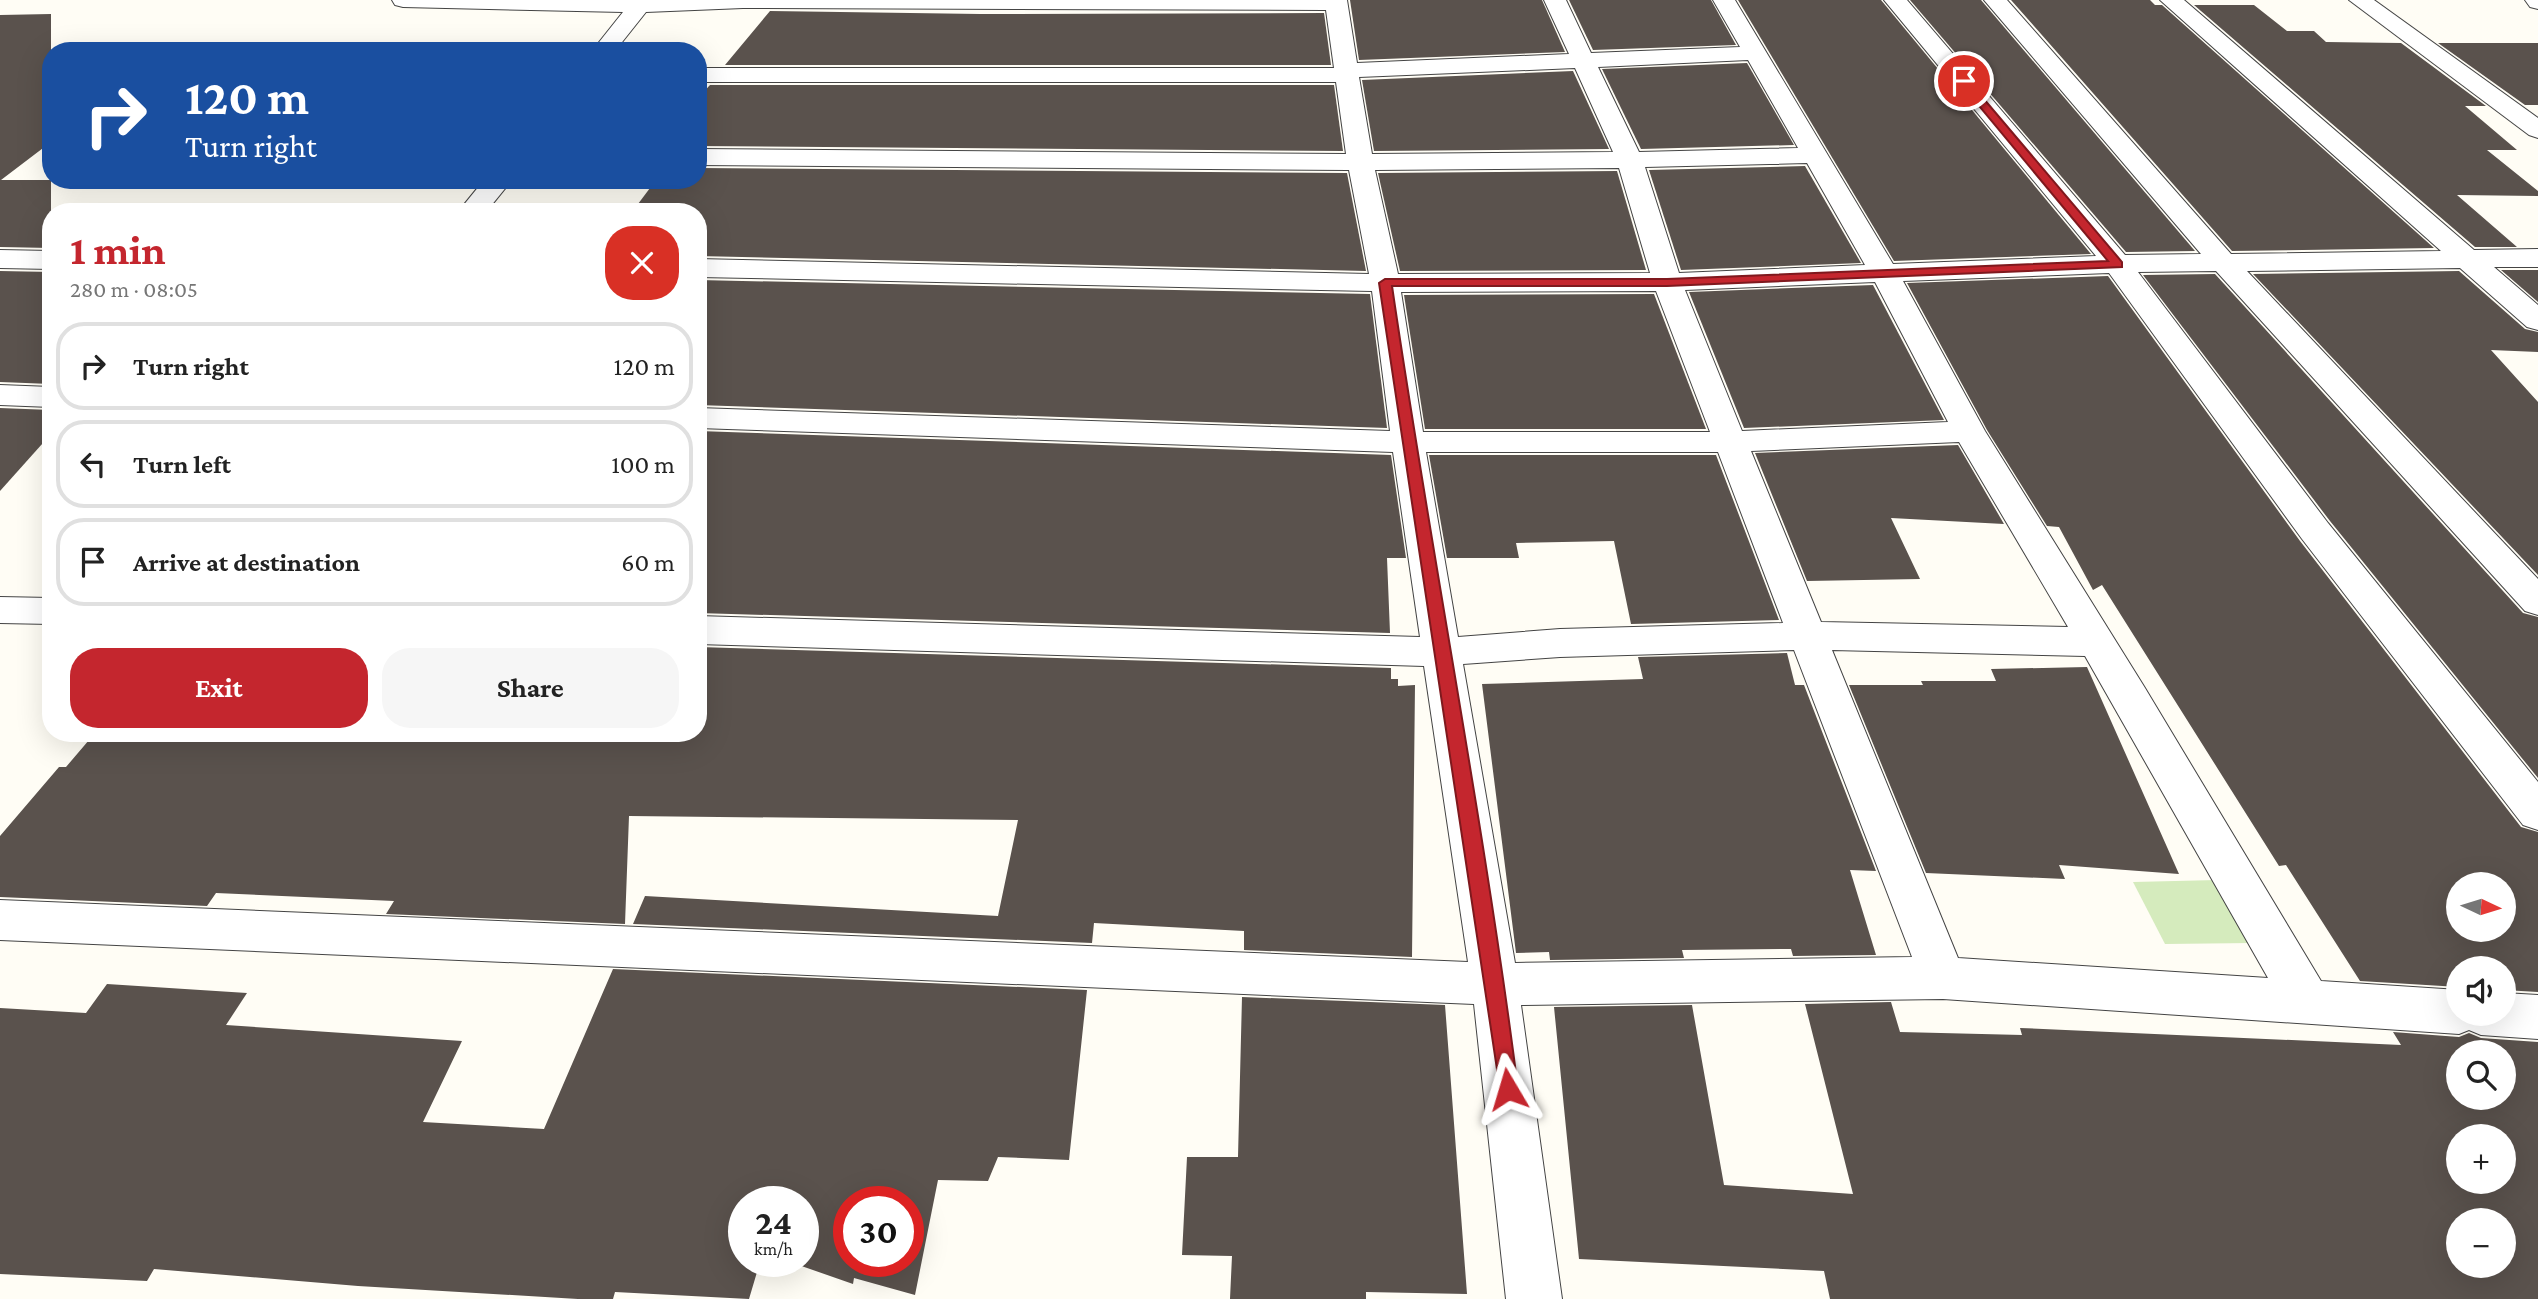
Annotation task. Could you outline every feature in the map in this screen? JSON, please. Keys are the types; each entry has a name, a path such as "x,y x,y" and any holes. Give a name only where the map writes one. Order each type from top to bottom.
{"street":[{"path":"402,0 640,6 744,0 1336,2 1360,162 1385,283 1495,984 1534,1299"},
{"path":"1555,0 1630,161 1667,282 1943,978"},
{"path":"1724,0 1884,273 1969,431 2097,642 2306,1000"},
{"path":"1895,0 2117,264 2315,531 2538,813"},
{"path":"1995,0 2225,264 2538,603"},
{"path":"2171,0 2538,321"},
{"path":"2360,0 2538,130"},
{"path":"610,42 640,6"},
{"path":"707,75 1348,73 1756,52"},
{"path":"707,157 1360,162 1630,161 1816,155"},
{"path":"479,203 491,189"},
{"path":"707,268 1385,283 1667,282 2117,264 2538,258"},
{"path":"0,259 42,260"},
{"path":"0,396 42,397"},
{"path":"707,418 1408,442 1729,442 1969,431"},
{"path":"0,610 42,611"},
{"path":"707,630 1442,652 1560,643 1809,636 2097,642"},
{"path":"0,920 1495,984 1943,978 2446,1011"},
{"path":"2516,1015 2538,1017"}],"green space":[{"path":"2217,880 2253,943 2165,944 2133,882"}],"building":[{"path":"1350,0 1542,0 1565,52 1359,60"},
{"path":"1569,0 1711,0 1736,45 1593,50"},
{"path":"1738,0 1881,0 2091,254 1894,261"},
{"path":"1910,0 1981,0 2195,251 2126,252"},
{"path":"2011,0 2150,0 2155,5 2162,5 2434,248 2232,251"},
{"path":"2194,5 2254,5 2287,31 2314,31 2326,42 2401,43 2486,106 2465,106 2517,150 2487,150 2538,191 2538,196 2457,195 2517,247 2475,247"},
{"path":"770,11 980,14 1324,13 1331,65 725,65"},
{"path":"51,14 51,42 42,42 42,149 1,180 42,180 42,189 51,189 51,203 42,203 42,248 0,247 0,15"},
{"path":"2438,43 2538,43 2538,105 2525,105"},
{"path":"1747,63 1794,145 1641,149 1602,69"},
{"path":"1573,71 1609,149 1374,151 1362,80"},
{"path":"710,85 1334,85 1343,151 707,146 707,88"},
{"path":"1805,166 1861,263 1681,270 1649,170"},
{"path":"707,168 1347,173 1366,271 707,256 707,203 639,203 649,189 707,189"},
{"path":"1617,171 1646,270 1400,271 1378,173"},
{"path":"2501,270 2538,270 2538,302"},
{"path":"0,271 42,272 42,384 0,382"},
{"path":"2459,271 2525,329 2538,332 2538,352 2491,350 2538,402 2538,575 2253,274"},
{"path":"2215,274 2523,613 2538,617 2538,778 2330,521 2143,275"},
{"path":"2108,276 2300,541 2521,827 2538,832 2538,992 2516,991 2516,956 2446,956 2446,986 2360,981 2286,865 2279,866 2102,585 2093,590 2059,527 2047,526 1987,430 1907,283"},
{"path":"707,280 1370,294 1387,428 707,405"},
{"path":"1873,285 1944,420 1744,428 1689,292"},
{"path":"1654,294 1706,429 1425,429 1404,295"},
{"path":"0,408 42,410 42,444 0,491"},
{"path":"707,431 1391,455 1406,558 1387,558 1390,633 707,613"},
{"path":"1958,445 2004,524 1891,518 1920,579 1807,581 1755,453"},
{"path":"1429,455 1716,455 1779,620 1631,624 1614,541 1516,543 1519,558 1447,558"},
{"path":"707,647 1391,668 1391,679 1398,679 1398,686 1415,685 1412,957 1244,950 1244,931 1094,923 1092,943 633,924 645,896 998,916 1018,820 629,816 625,924 386,914 394,901 216,893 207,906 0,897 0,836 59,767 66,767 87,742 707,742"},
{"path":"1787,653 1795,685 1804,685 1876,871 1850,870 1876,955 1793,956 1791,949 1682,950 1684,958 1550,960 1549,952 1516,953 1482,684 1643,679 1638,657"},
{"path":"2087,667 2179,874 2059,865 2065,879 1926,873 1849,685 1996,681 1991,669"},
{"path":"613,969 1087,990 1069,1160 998,1157 988,1181 938,1180 924,1250 924,1186 833,1186 833,1277 919,1277 915,1295 854,1278 853,1284 819,1272 819,1186 728,1186 728,1277 756,1277 749,1299 615,1292 613,1299 578,1299 358,1286 154,1269 147,1281 0,1274 0,1008 86,1013 107,984 247,993 226,1025 462,1041 423,1122 544,1129"},
{"path":"1242,997 1445,1005 1467,1294 1366,1292 1366,1299 1230,1299 1232,1256 1182,1255 1187,1157 1238,1157"},
{"path":"1891,1002 1900,1032 2022,1035 2020,1028 2401,1045 2393,1032 2459,1037 2469,1033 2481,1038 2510,1040 2446,1040 2446,1110 2516,1110 2516,1040 2538,1042 2538,1299 1830,1299 1824,1271 1579,1259 1554,1007 1692,1005 1724,1185 1853,1194 1805,1004"}],"route":[{"path":"1508,1089 1495,984 1385,283 1667,282 2117,264 1964,81"}]}
